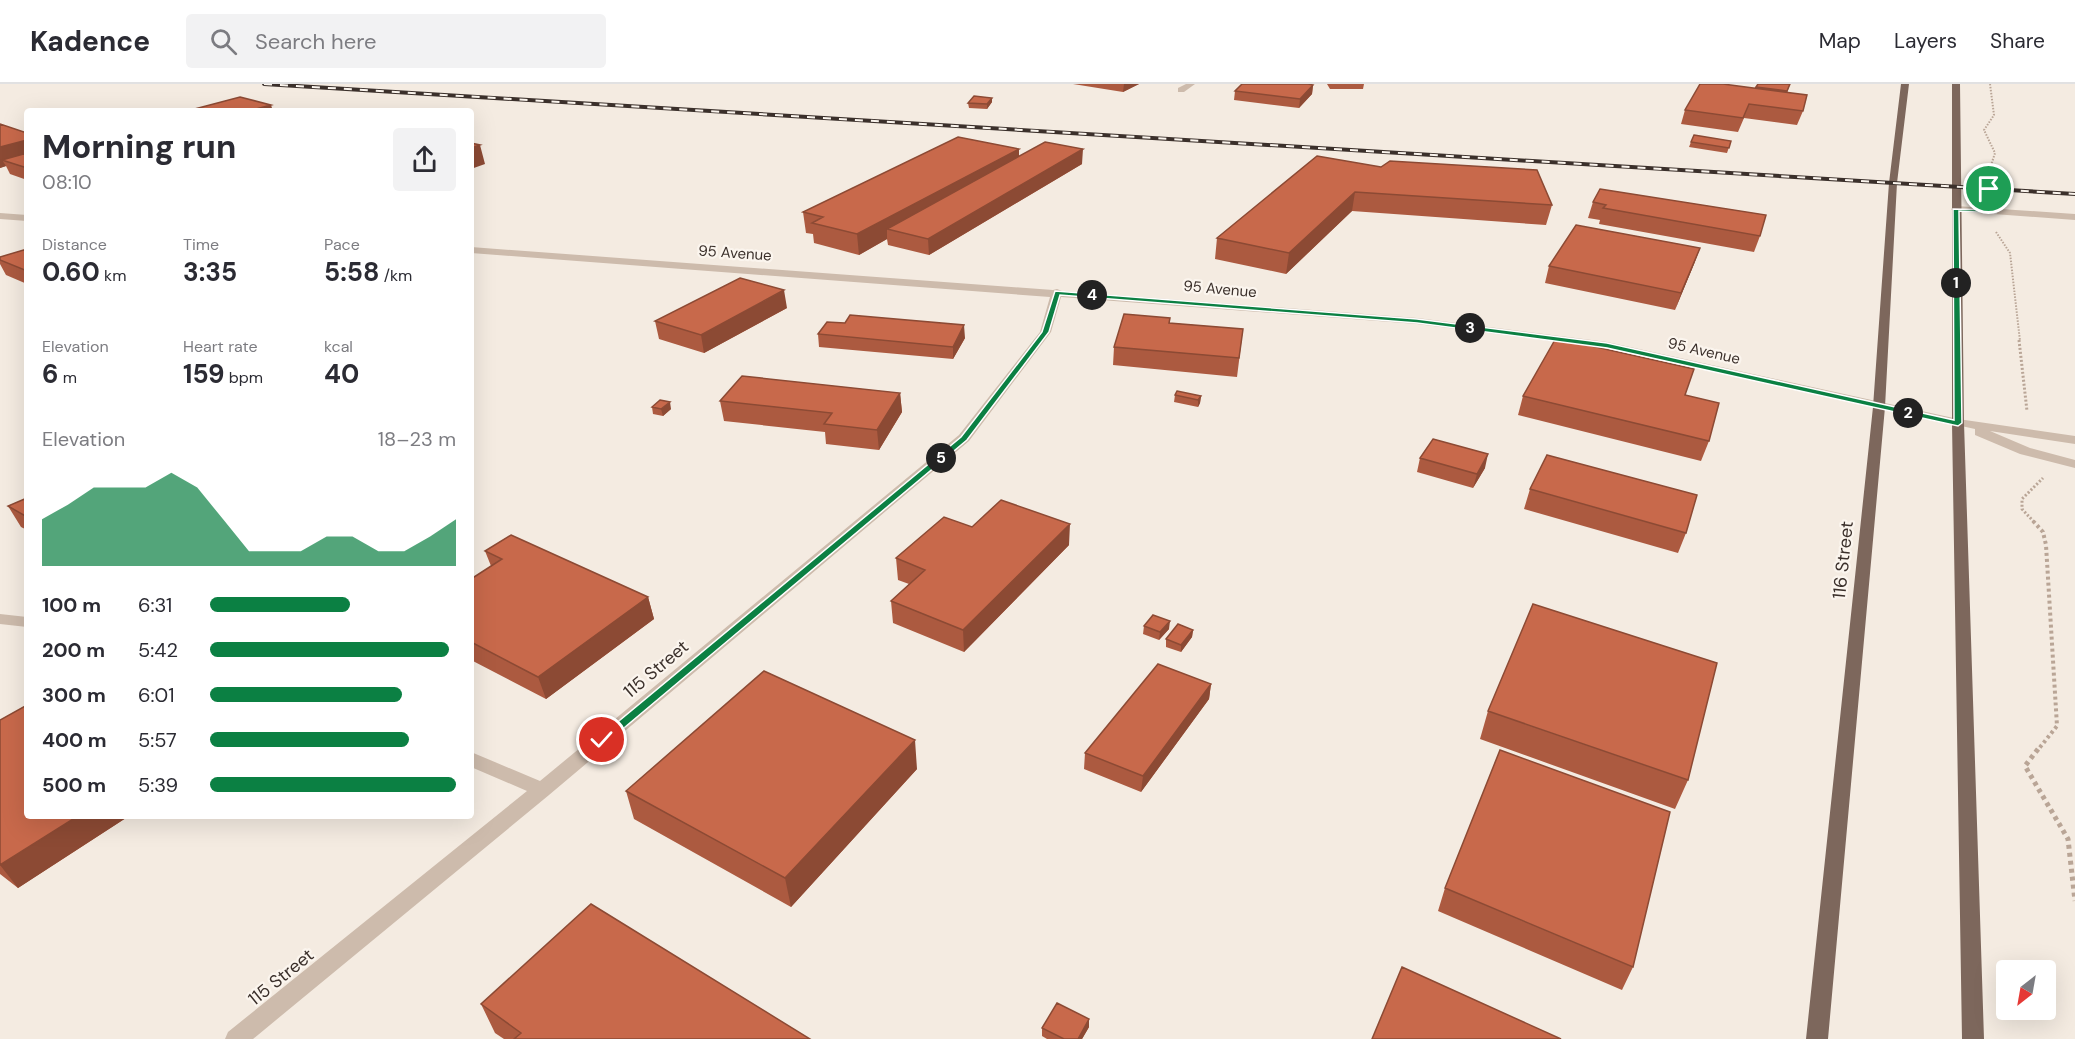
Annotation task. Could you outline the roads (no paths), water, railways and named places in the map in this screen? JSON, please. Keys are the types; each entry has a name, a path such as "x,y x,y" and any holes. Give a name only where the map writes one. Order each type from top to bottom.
{"main road":[{"name":"116 Street","path":"1817,1039 1879,407 1893,183 1905,84"},
{"path":"1956,84 1958,423 1973,1039"}],"street":[{"path":"1181,90 1191,84"},
{"path":"1956,209 2075,217"},
{"path":"0,216 24,218"},
{"name":"95 Avenue","path":"474,250 1057,292 1417,321 1607,345 1879,407 1958,423 2075,440"},
{"name":"115 Street","path":"236,1039 542,790 964,438 1045,332 1057,292"},
{"name":"95 Avenue","path":"1958,423 2025,451 2075,464"},
{"path":"0,619 24,622"},
{"path":"474,760 542,790"}],"railway":[{"path":"264,84 2075,194"}]}
